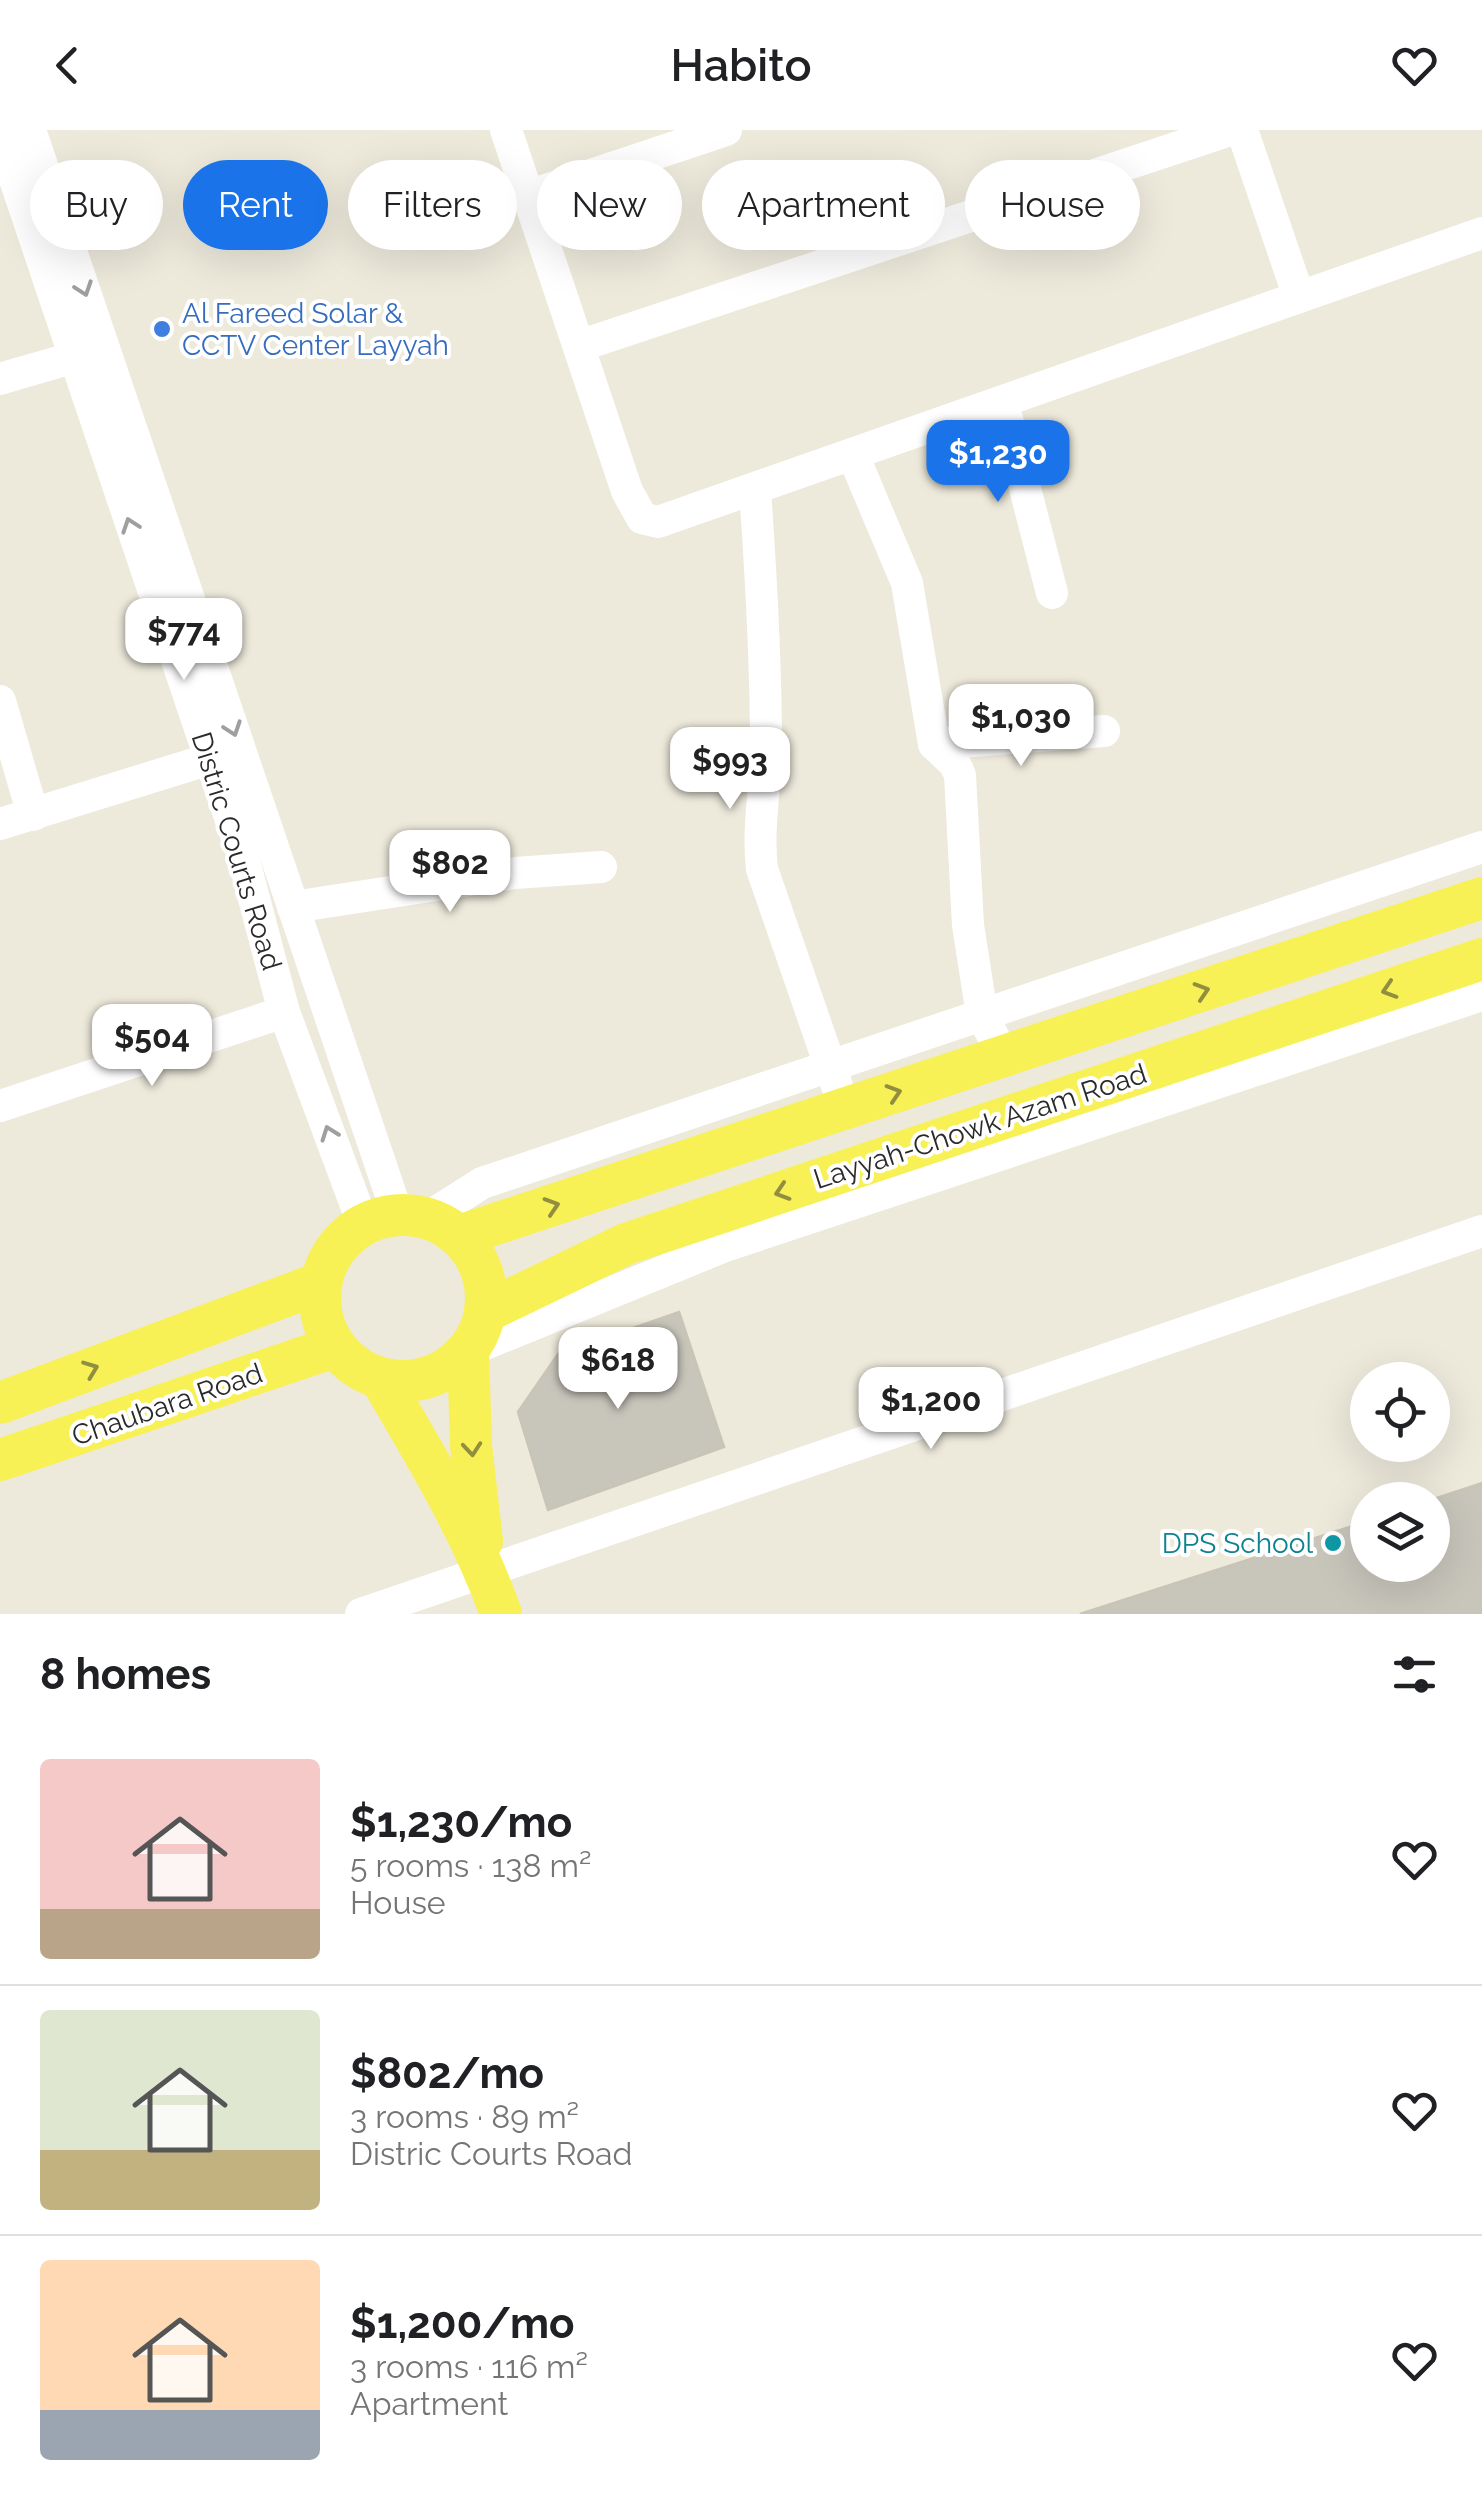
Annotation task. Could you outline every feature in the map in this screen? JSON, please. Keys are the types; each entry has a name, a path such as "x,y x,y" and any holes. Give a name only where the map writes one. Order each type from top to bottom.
{"main road":[{"path":"468,1351 428,1378 381,1379 355,1367 334,1347 321,1316 320,1283 336,1249 412,1224 845,1109 1482,898"},
{"name":"Layyah-Chowk Azam Road","path":"486,1312 626,1244 1482,959"},
{"path":"412,1224 482,1270 486,1312 468,1351 471,1446 486,1571"},
{"name":"Chaubara Road","path":"0,1403 320,1283"},
{"name":"Chaubara Road","path":"0,1460 334,1347"},
{"path":"381,1379 486,1571 501,1614"}],"street":[{"name":"Distric Courts Road","path":"30,130 293,907 412,1224"},
{"path":"506,130 626,491 642,518 676,518 1482,233"},
{"path":"579,346 1230,130"},
{"path":"1242,130 1299,298"},
{"path":"528,196 705,133"},
{"name":"Distric Courts Road","path":"0,136 242,854 284,1012 412,1224"},
{"path":"0,379 72,358"},
{"path":"1003,403 1052,593"},
{"path":"854,455 907,583 934,744 960,775 968,925 982,1015 1004,1057"},
{"path":"755,490 766,650 766,780 758,842 762,869 845,1109"},
{"path":"0,701 33,815"},
{"path":"934,744 1104,731"},
{"path":"0,824 210,759"},
{"path":"412,1224 482,1183 1482,847"},
{"path":"293,907 515,873 601,868"},
{"path":"468,1351 725,1246 1482,994"},
{"path":"0,1106 284,1012"},
{"path":"361,1614 1482,1231"}],"building":[{"path":"679,1312 724,1447 548,1510 518,1412 558,1354"},
{"name":"DPS School","path":"1482,1483 1482,1614 1080,1614 1350,1527 1350,1582 1450,1582 1450,1494"}],"place":[{"name":"Al Fareed Solar & CCTV Center Layyah","path":"162,329"},
{"name":"DPS School","path":"1333,1543"}]}
